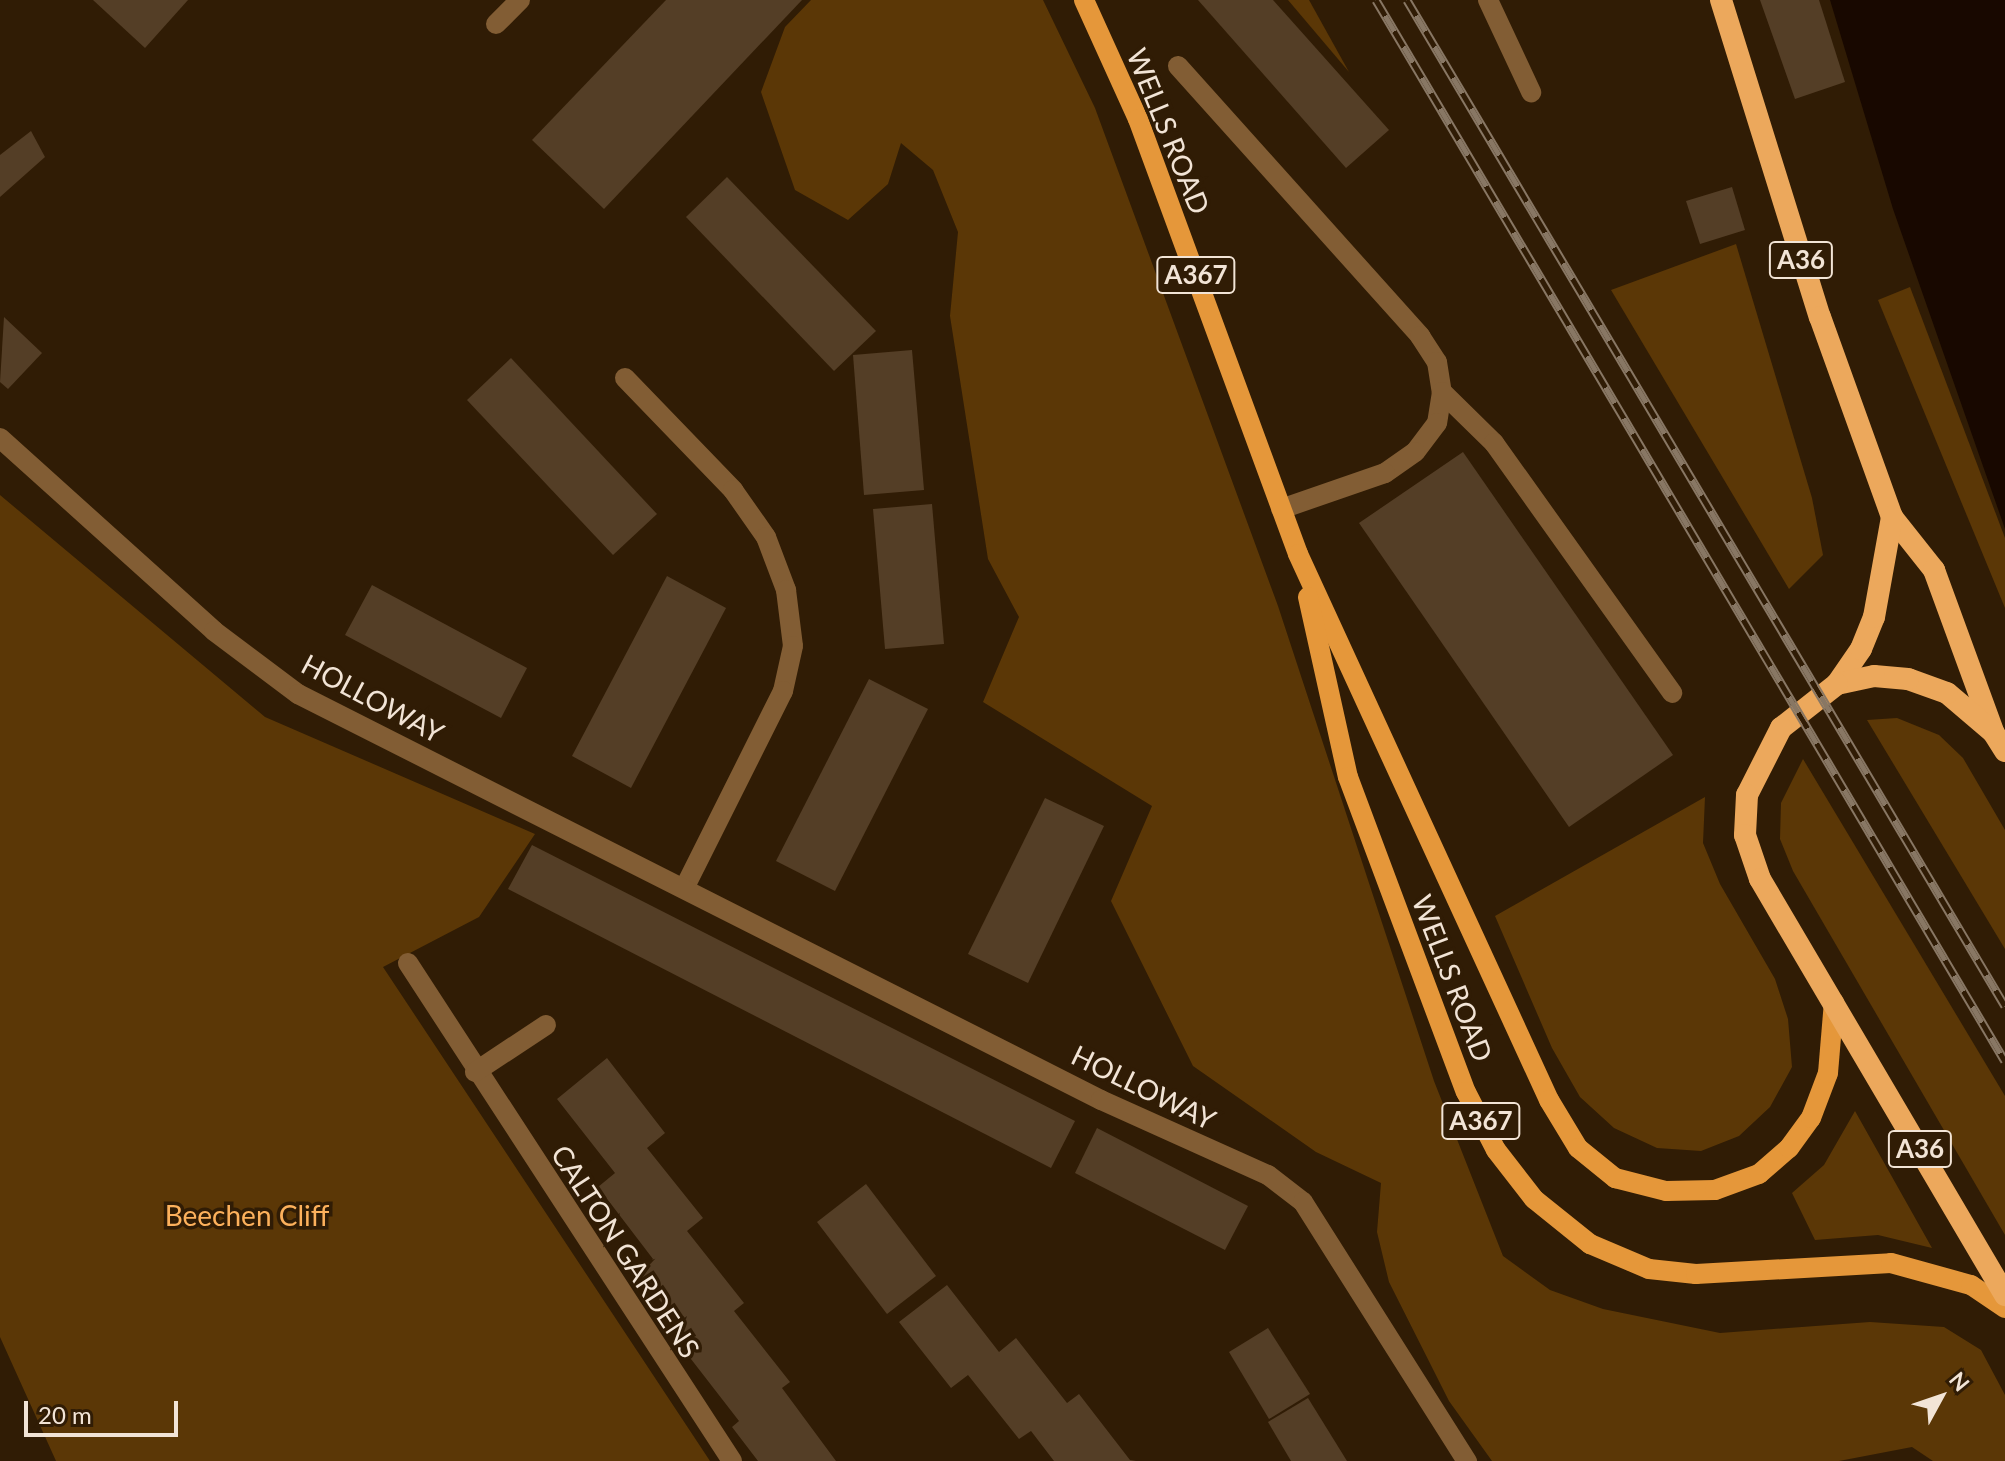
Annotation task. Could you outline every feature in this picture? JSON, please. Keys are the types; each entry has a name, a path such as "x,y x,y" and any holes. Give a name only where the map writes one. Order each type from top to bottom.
{"highway":[{"name":"A36","path":"1721,0 1820,317 1892,517 1934,570 1999,742"},
{"name":"A36","path":"1892,517 1874,617 1861,649 1837,684 1775,738 1747,795 1745,835 1760,879 2005,1295"},
{"name":"A36","path":"1837,684 1874,676 1908,679 1947,693 1999,742"}],"main road":[{"name":"WELLS ROAD","path":"1084,0 1138,119 1298,554 1530,1061 1578,1148 1615,1178 1666,1191 1715,1190 1759,1174 1789,1148 1811,1118 1828,1073 1834,1002"},
{"name":"WELLS ROAD","path":"1298,554 1348,777 1466,1092 1496,1150 1534,1199 1590,1244 1649,1269 1696,1274 1891,1263 1971,1285 2005,1308"}],"street":[{"path":"496,24 520,0"},
{"path":"1488,0 1531,92"},
{"path":"1178,66 1420,336 1437,362 1442,392 1437,423 1415,452 1385,473 1281,509"},
{"path":"625,378 733,490 766,537 786,590 791,632 783,691 684,889"},
{"path":"1442,392 1494,443 1672,693"},
{"name":"HOLLOWAY","path":"0,438 214,631 298,694 1101,1100 1268,1175 1303,1202 1467,1461"},
{"name":"CALTON GARDENS","path":"408,963 475,1072 732,1461"},
{"path":"475,1072 546,1025"}],"green space":[{"path":"811,0 1043,0 1095,108 1278,606 1434,1081 1503,1256 1550,1290 1603,1309 1720,1333 1870,1322 1944,1327 1981,1350 2005,1395 2005,1461 1933,1461 1912,1447 1839,1461 1492,1461 1449,1401 1389,1282 1377,1232 1381,1183 1316,1152 1193,1066 1111,901 1152,806 983,702 1019,617 988,559 950,316 958,232 933,170 901,143 888,184 848,220 795,190 761,92 785,27"},
{"path":"1288,0 1309,0 1349,72"},
{"path":"1736,244 1812,498 1823,555 1789,589 1611,290"},
{"path":"1910,287 2005,538 2005,608 1878,300"},
{"name":"Beechen Cliff","path":"0,495 265,717 535,834 479,917 383,967 710,1461 56,1461 0,1337"},
{"path":"1897,718 1939,735 1963,758 2005,830 2005,949 1867,720"},
{"path":"1803,759 2005,1096 2005,1235 1793,871 1780,839 1781,803"},
{"path":"1705,797 1703,843 1720,884 1775,979 1788,1019 1792,1067 1770,1107 1739,1136 1701,1151 1657,1148 1614,1128 1580,1097 1552,1048 1495,916"},
{"path":"1855,1111 1932,1248 1878,1235 1815,1240 1792,1193 1824,1165"}],"shaded area":[{"path":"1830,0 2005,0 2005,529 1893,209"}],"building":[{"path":"93,0 188,0 145,48"},
{"path":"666,0 802,0 604,209 532,140"},
{"path":"1198,0 1273,0 1389,130 1346,168"},
{"path":"1760,0 1819,0 1845,82 1795,99"},
{"path":"31,131 45,157 0,197 0,155"},
{"path":"727,177 876,331 834,371 686,217"},
{"path":"1732,187 1745,230 1700,244 1686,201"},
{"path":"4,317 42,353 8,389 0,382"},
{"path":"912,350 924,490 864,495 853,355"},
{"path":"511,358 657,514 613,555 467,400"},
{"path":"1463,452 1673,755 1569,827 1359,523"},
{"path":"932,504 944,644 885,649 873,509"},
{"path":"667,576 726,608 631,788 572,756"},
{"path":"372,585 527,668 501,718 345,635"},
{"path":"869,679 928,709 835,891 776,861"},
{"path":"1045,798 1104,826 1028,983 968,954"},
{"path":"532,845 1075,1121 1051,1168 508,889"},
{"path":"607,1058 665,1133 647,1148 703,1218 687,1231 744,1303 734,1311 790,1382 782,1388 836,1461 758,1461 732,1427 739,1421 684,1350 693,1343 637,1271 653,1259 598,1187 615,1173 557,1099"},
{"path":"1097,1128 1248,1206 1225,1250 1075,1173"},
{"path":"866,1184 936,1276 887,1314 817,1222"},
{"path":"947,1285 999,1352 1016,1338 1067,1403 1079,1394 1130,1460 1136,1461 1054,1461 1031,1431 1019,1439 968,1375 951,1388 899,1322"},
{"path":"1268,1328 1310,1394 1269,1419 1229,1352"},
{"path":"1308,1398 1347,1461 1291,1461 1268,1422"}],"railway":[{"path":"1376,0 2005,1061"},
{"path":"1407,0 2005,1006"}]}
